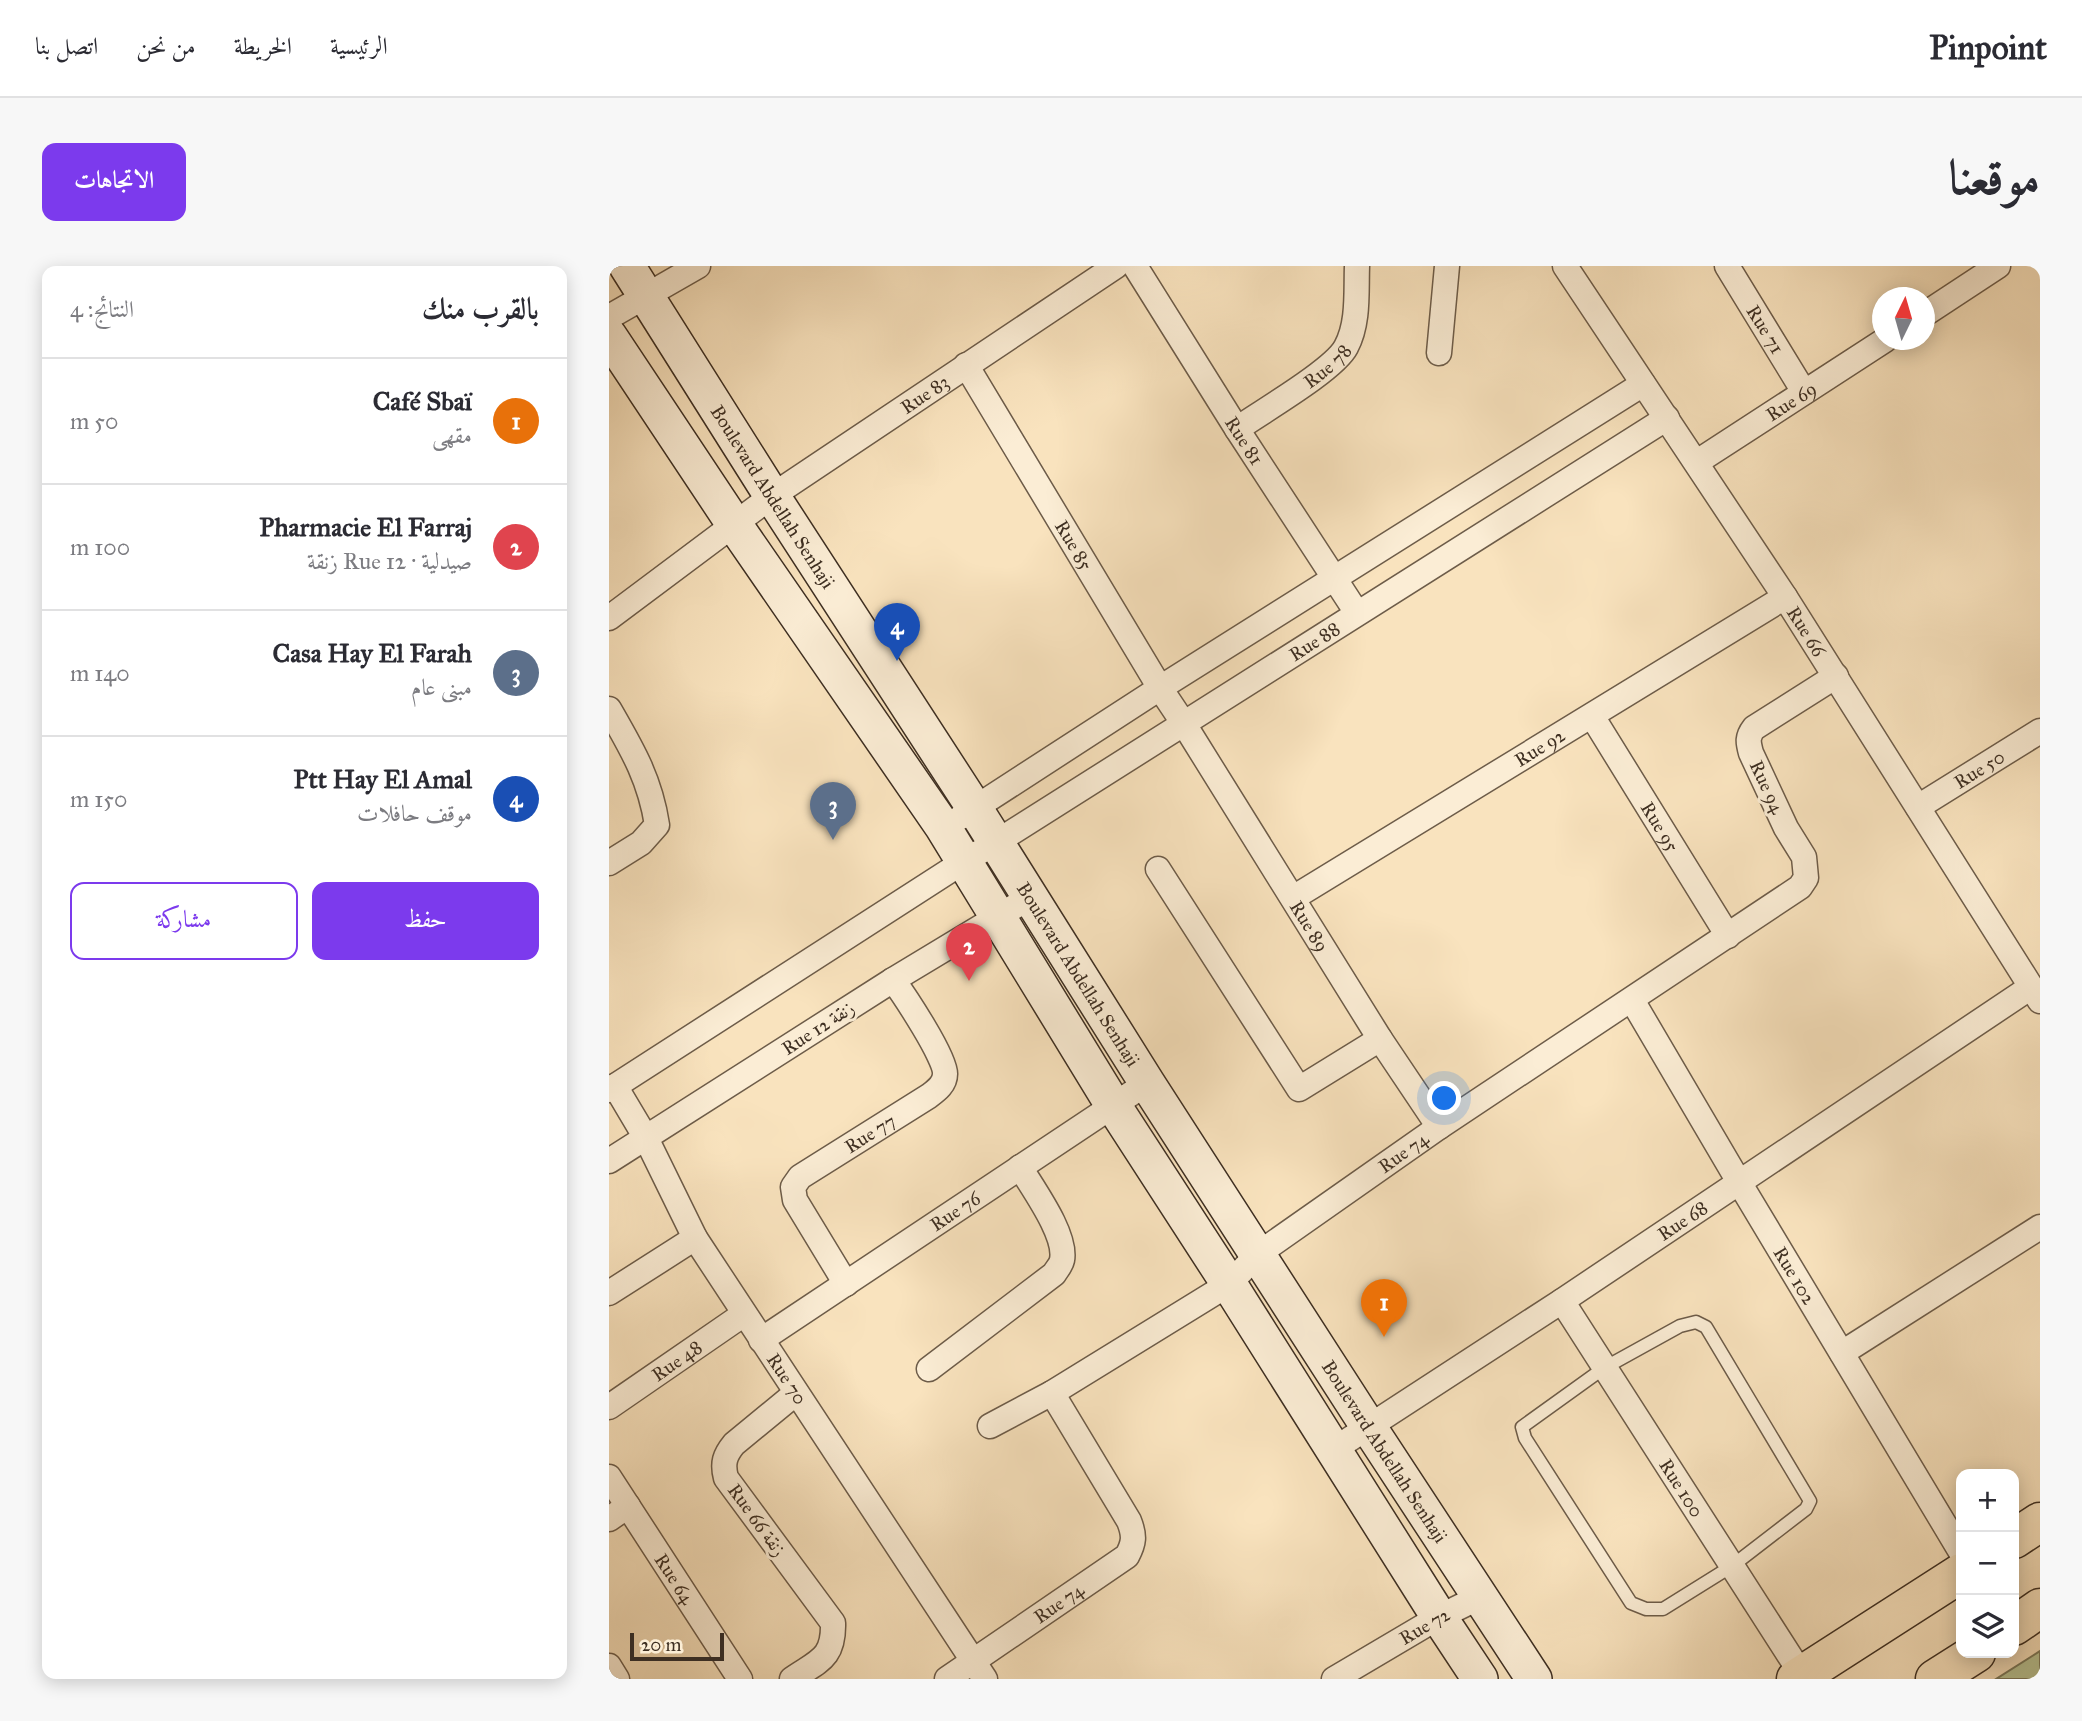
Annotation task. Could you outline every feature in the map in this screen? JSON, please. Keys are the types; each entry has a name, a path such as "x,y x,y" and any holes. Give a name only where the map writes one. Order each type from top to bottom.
{"main road":[{"path":"2019,1536 2040,1522"},
{"path":"1799,1677 1956,1576"},
{"path":"2019,1623 2040,1608"},
{"path":"1935,1679 1968,1658"}],"street":[{"name":"Boulevard Abdellah Senhaji","path":"627,266 1147,1083 1534,1679"},
{"path":"609,317 698,266"},
{"name":"Rue 83","path":"609,618 772,496 1116,266"},
{"name":"Rue 81","path":"1135,266 1357,613"},
{"name":"Rue 78","path":"1237,429 1313,378 1345,349 1353,330 1357,266"},
{"path":"1439,353 1447,266"},
{"name":"Rue 66","path":"1565,266 1785,597 2035,994"},
{"name":"Rue 71","path":"1727,266 1804,392"},
{"path":"1935,307 1998,266"},
{"name":"Boulevard Abdellah Senhaji","path":"609,335 734,524 943,827 1113,1105 1480,1679"},
{"name":"Rue 69","path":"1697,462 1872,348"},
{"name":"Rue 85","path":"966,365 1184,724"},
{"path":"943,827 1643,384"},
{"name":"Rue 88","path":"612,1088 963,862 1667,418"},
{"name":"Rue 92","path":"1293,898 1785,597"},
{"name":"Rue 94","path":"1804,857 1786,828 1751,752 1749,735 1754,728 1836,676"},
{"path":"609,709 640,764 655,808 657,825 641,843 609,863"},
{"name":"Rue 95","path":"1592,716 1728,936"},
{"name":"Rue 89","path":"1184,724 1380,1039 1439,1127"},
{"name":"Rue 50","path":"1918,807 2040,731"},
{"name":"Rue 74","path":"990,1426 1052,1393 1229,1284 1258,1254 1439,1127 1800,887 1806,878 1804,857"},
{"path":"1158,869 1299,1089 1380,1039"},
{"name":"Rue 12 زنقة","path":"609,1161 893,980 1029,898"},
{"name":"Rue 77","path":"846,1284 796,1200 793,1187 800,1178 941,1086 945,1073 942,1061 910,1004 893,980"},
{"name":"Rue 68","path":"1333,1450 1739,1182 2035,994"},
{"name":"Rue 102","path":"1632,1000 1956,1544"},
{"name":"Rue 76","path":"761,1340 1147,1083"},
{"name":"Rue 70","path":"612,1088 646,1138 695,1238 979,1670"},
{"path":"929,1369 1054,1274 1062,1263 1060,1235 1020,1167"},
{"path":"1842,1353 2040,1227"},
{"path":"609,1293 695,1238"},
{"name":"Rue 100","path":"1562,1301 1732,1566 1799,1677"},
{"name":"Rue 48","path":"609,1407 744,1314"},
{"name":"Rue 66 زنقة","path":"792,1679 828,1654 833,1623 726,1478 724,1468 727,1452 734,1444 796,1393"},
{"name":"Rue 74","path":"979,1670 1126,1556 1134,1544 1134,1533 1129,1521 1052,1393"},
{"name":"Rue 64","path":"609,1477 619,1512 740,1679"},
{"name":"Rue 72","path":"1341,1677 1439,1617 1480,1597"},
{"path":"609,1666 617,1679"},
{"path":"947,1679 979,1670"}],"lane":[{"path":"1696,1322 1706,1327 1810,1501 1806,1509 1732,1566 1663,1609 1646,1609 1630,1603 1525,1438 1522,1427 1604,1368 1680,1326 1696,1322"}],"green space":[{"path":"2040,1651 2040,1679 1996,1679"}],"place":[{"name":"Ptt Hay El Amal","path":"897,661"},
{"name":"Casa Hay El Farah","path":"833,840"},
{"name":"Pharmacie El Farraj","path":"969,981"},
{"name":"Café Sbaï","path":"1384,1337"}]}
